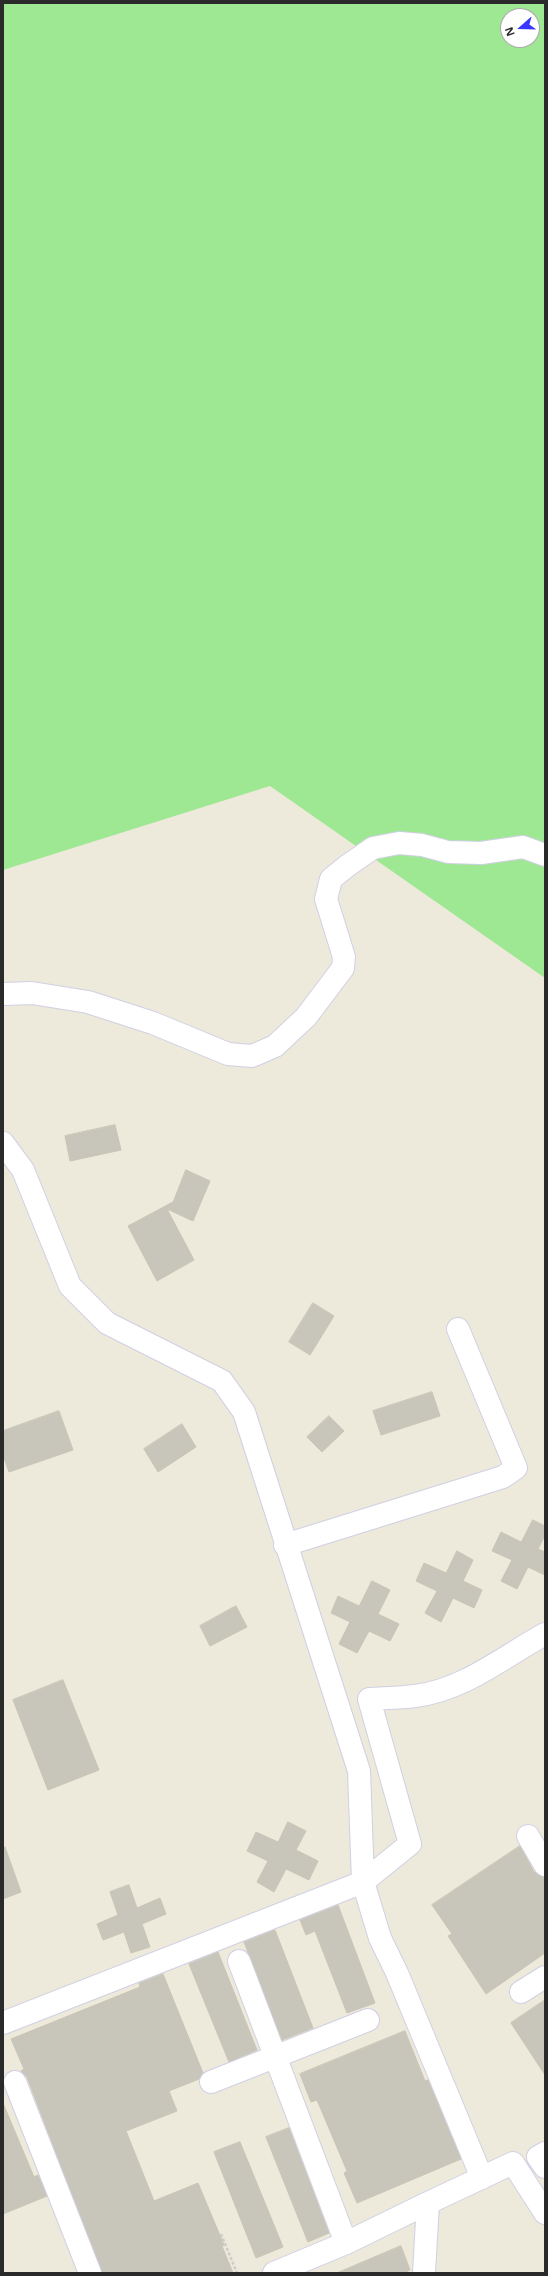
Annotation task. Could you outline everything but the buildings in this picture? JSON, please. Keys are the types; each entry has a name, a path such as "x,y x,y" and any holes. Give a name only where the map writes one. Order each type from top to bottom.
{"street":[{"path":"3,994 32,993 88,1002 153,1023 228,1054 252,1056 275,1046 306,1017 342,968 344,957 326,899 331,879 373,848 399,843 422,845 448,852 481,853 523,847 545,855"},
{"path":"3,1143 24,1170 70,1286 107,1323 222,1381 244,1412 285,1545 359,1771 363,1882 380,1938 400,1980 482,2178"},
{"path":"285,1545 503,1477 516,1468 458,1330"},
{"path":"3,2023 363,1882 410,1844 369,1699 416,1696 458,1684 486,1670 517,1649 545,1634"},
{"path":"528,1836 545,1864"},
{"path":"239,1961 274,2057 346,2243"},
{"path":"522,1992 545,1976"},
{"path":"211,2082 368,2020"},
{"path":"15,2082 90,2273"},
{"path":"545,2153 538,2157 545,2167"},
{"path":"274,2273 346,2243 513,2163 545,2213"},
{"path":"424,2273 428,2203"}],"path":[{"path":"221,2234 237,2273"}],"green space":[{"path":"3,3 545,3 545,978 270,786 3,870"}]}
